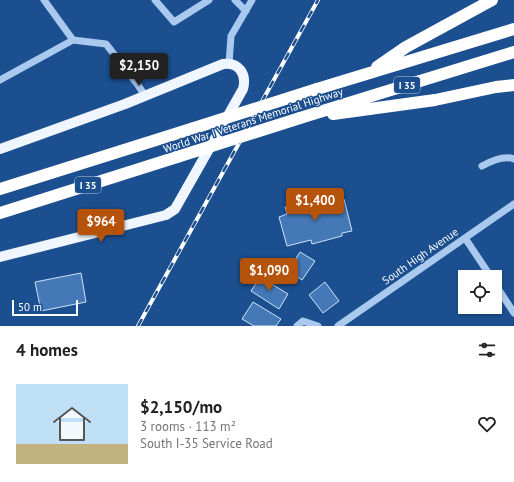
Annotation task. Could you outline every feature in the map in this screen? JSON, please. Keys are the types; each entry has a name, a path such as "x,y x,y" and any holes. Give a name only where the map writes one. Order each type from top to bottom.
{"highway":[{"path":"367,73 406,48 492,0"},
{"name":"World War I Veterans Memorial Highway","path":"0,189 514,28"},
{"name":"World War I Veterans Memorial Highway","path":"0,213 514,52"},
{"path":"300,118 435,100 496,87 514,85"}],"main road":[{"path":"0,149 145,96 223,64 236,66 242,73 244,83 243,89 175,209 166,215 0,258"}],"street":[{"path":"44,0 73,40"},
{"path":"155,0 174,22 209,0"},
{"path":"235,0 246,11"},
{"path":"229,64 231,36 252,0"},
{"path":"0,80 73,40 106,44 145,96"},
{"path":"482,166 494,160 514,159"},
{"name":"South High Avenue","path":"338,326 514,204"},
{"path":"465,238 486,270"},
{"path":"502,295 514,313"},
{"path":"297,326 303,321 318,326"}],"building":[{"path":"344,199 352,231 342,233 342,236 312,244 311,240 287,246 279,217 287,214 285,207 304,203 305,209 315,206 313,201 318,200 319,205"},
{"path":"300,252 315,261 302,280 288,271"},
{"path":"81,273 86,302 41,311 35,282"},
{"path":"262,274 271,280 270,283 288,294 279,309 251,291"},
{"path":"325,282 339,301 323,313 309,295"},
{"path":"253,302 281,319 276,326 254,326 242,319"}],"railway":[{"path":"138,326 318,0"}]}
